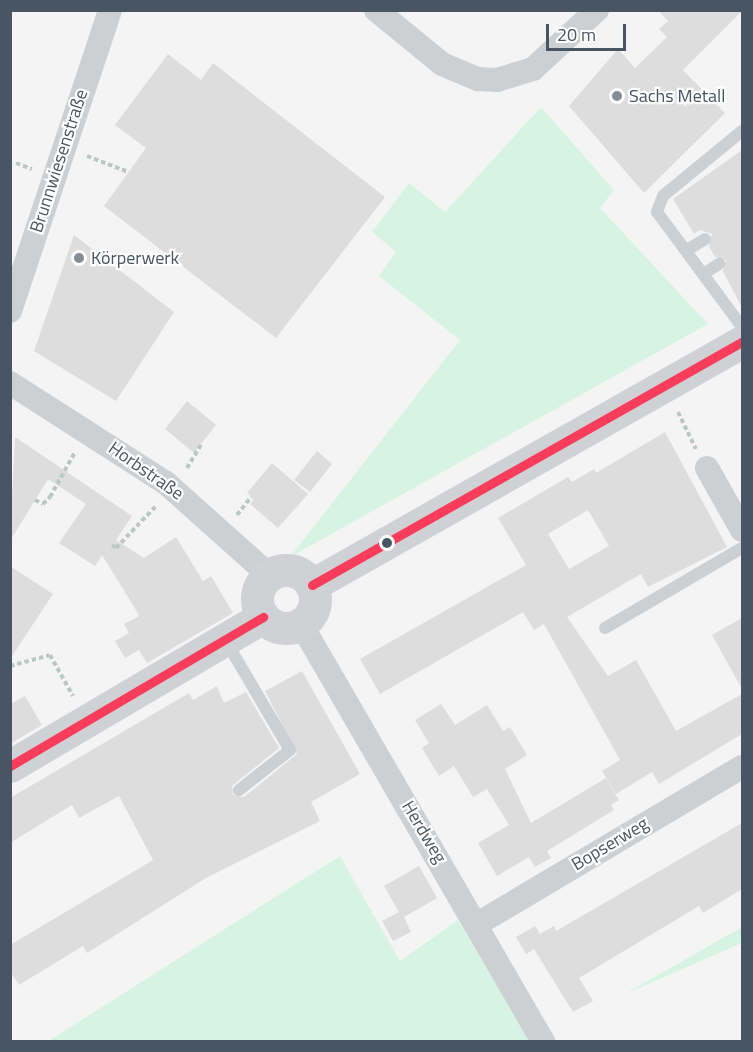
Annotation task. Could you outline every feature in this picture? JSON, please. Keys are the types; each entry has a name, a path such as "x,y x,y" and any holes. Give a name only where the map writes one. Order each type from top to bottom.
{"main road":[{"path":"312,585 742,342"},
{"path":"297,572 312,585 313,611 301,624 277,627 263,617 257,600 269,575 297,572"},
{"path":"10,766 227,643 263,617"}],"street":[{"name":"Brunnwiesenstraße","path":"10,311 110,10"},
{"path":"376,10 442,64 478,79 497,80 533,69 597,10"},
{"name":"Horbstraße","path":"11,384 166,483 269,575"},
{"path":"707,468 742,530"},
{"name":"Herdweg","path":"301,624 479,923 543,1041"},
{"name":"Bopserweg","path":"479,923 742,767"}],"lane":[{"path":"742,131 663,196 657,212 705,273 726,290 742,327"},
{"path":"687,250 705,239"},
{"path":"705,273 719,264"},
{"path":"605,628 742,548"},
{"path":"227,643 290,750 239,790"}],"path":[{"path":"80,153 128,172"},
{"path":"15,163 39,171"},
{"path":"677,409 707,468"},
{"path":"35,500 43,504 50,497 79,443"},
{"path":"181,475 202,443"},
{"path":"236,517 251,497"},
{"path":"112,545 116,548 161,500"},
{"path":"10,666 50,655 80,706"}],"green space":[{"path":"541,107 614,190 600,208 708,324 290,557 460,340 379,276 396,252 372,232 409,183 445,212"},
{"path":"340,856 400,961 458,920 530,1042 47,1042"},
{"path":"742,927 742,943 625,994"}],"building":[{"path":"658,10 742,11 683,70 725,113 644,193 569,106 618,49 635,68 667,37 659,29 668,21"},
{"path":"168,54 201,80 213,63 385,197 276,338 104,206 146,148 115,125"},
{"path":"742,150 742,308 723,271 726,260 715,257 709,246 712,234 700,230 694,234 673,199"},
{"path":"74,235 174,312 116,401 34,351"},
{"path":"187,401 216,425 194,453 165,429"},
{"path":"665,432 727,547 648,587 641,574 567,617 608,676 636,660 676,731 742,694 742,734 659,784 652,772 616,794 602,771 620,760 544,624 534,630 523,612 380,694 360,659 526,565 498,518 568,477 572,482 594,469 596,473","holes":["588,510 609,546 569,569 548,534"]},
{"path":"15,437 132,516 116,540 144,558 176,537 203,581 211,576 233,613 147,663 139,650 125,658 115,641 129,633 124,624 139,616 136,610 102,555 95,566 59,543 86,504 48,479 10,541"},
{"path":"317,451 332,464 310,492 294,480"},
{"path":"272,463 308,494 278,528 250,504 254,499 247,493"},
{"path":"10,566 53,594 10,659"},
{"path":"742,618 742,689 712,635"},
{"path":"302,671 360,774 311,802 320,821 206,878 87,953 83,946 19,985 10,971 10,945 153,860 119,796 79,818 72,805 10,843 10,798 189,693 193,700 217,686 224,703 246,692 279,748 232,786 233,795 244,797 297,754 265,691"},
{"path":"25,696 42,725 10,744 10,704"},
{"path":"441,704 455,725 487,705 503,731 510,727 527,755 505,769 531,823 606,778 619,800 611,805 614,810 547,851 551,858 535,867 529,857 497,876 478,843 509,825 487,789 473,797 454,766 439,776 422,748 429,743 415,720"},
{"path":"742,823 742,889 703,913 699,906 579,978 593,1001 573,1012 534,949 526,954 516,937 535,926 540,934 554,926 556,931"},
{"path":"419,866 437,898 404,917 411,932 393,941 382,921 399,912 384,886"}],"transit line":[{"path":"312,585 742,342"},
{"path":"10,766 263,617"}],"place":[{"name":"Sachs Metall","path":"617,96"},
{"name":"Körperwerk","path":"79,258"}]}
